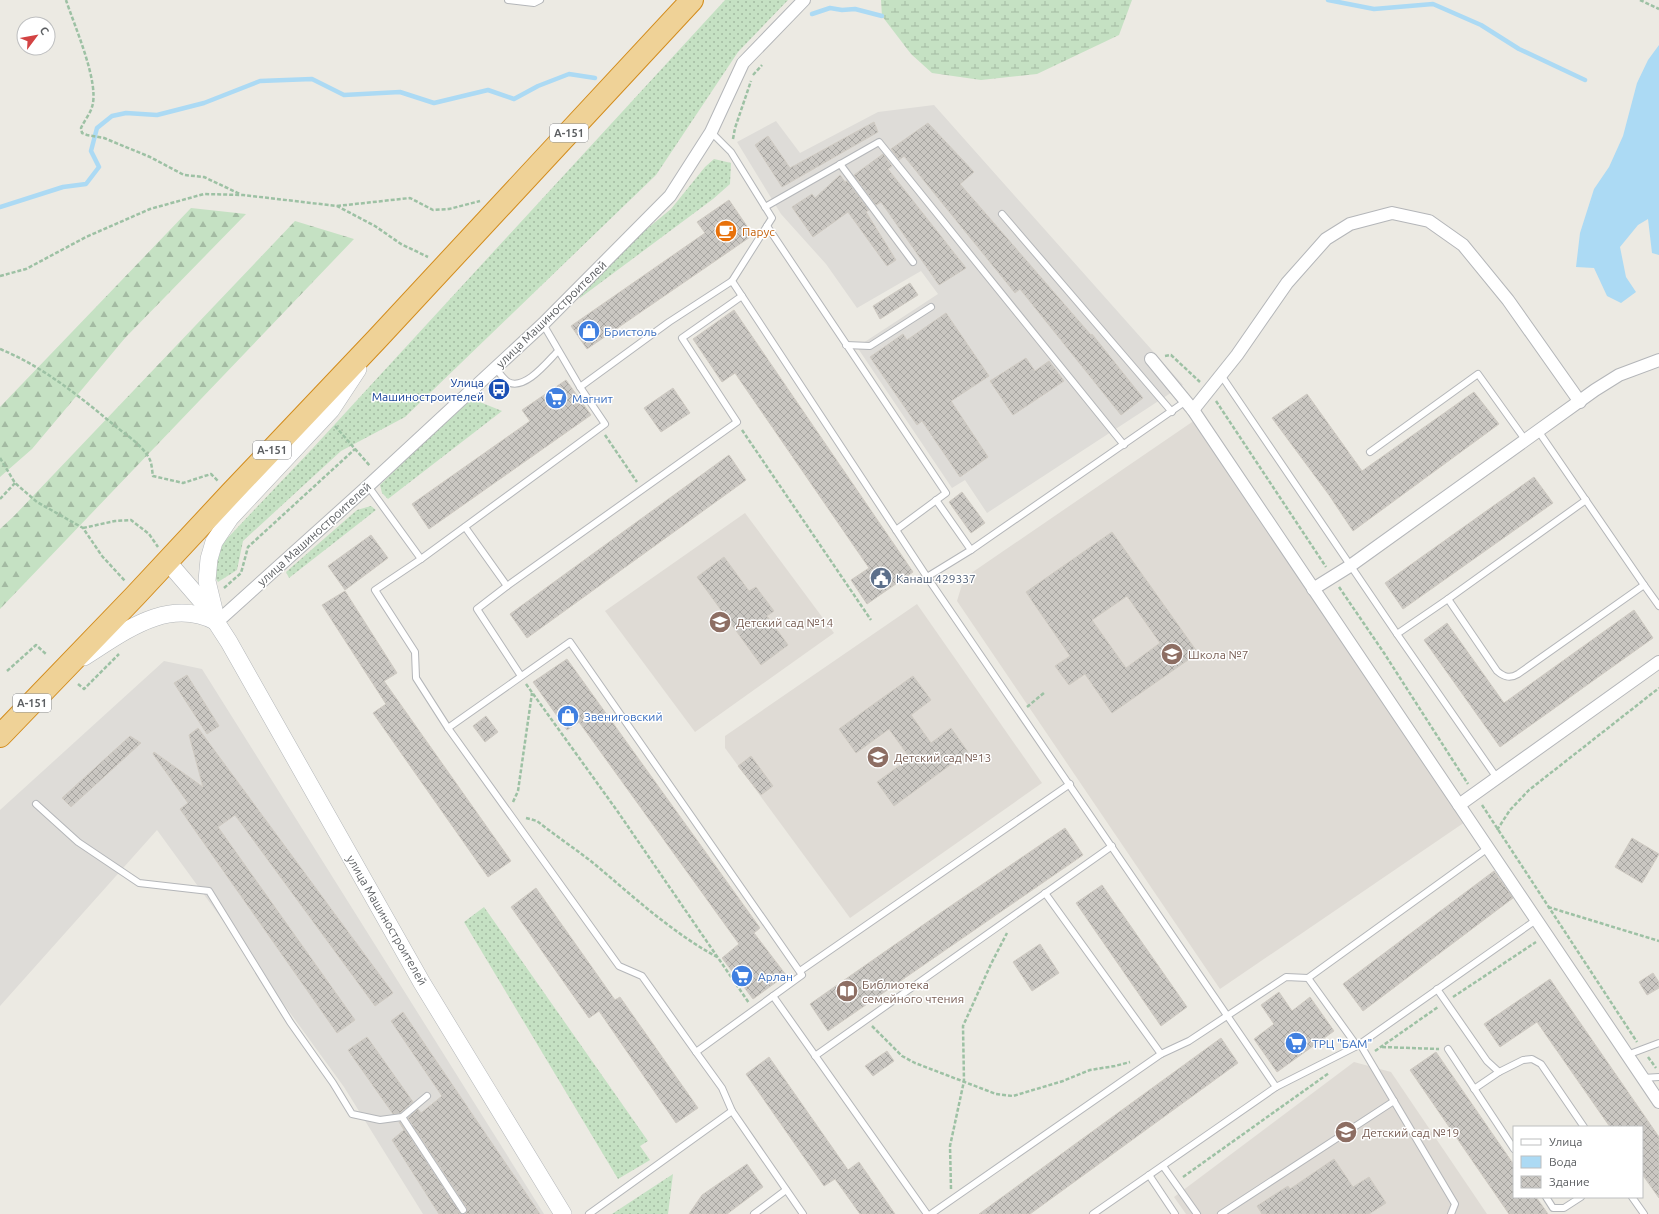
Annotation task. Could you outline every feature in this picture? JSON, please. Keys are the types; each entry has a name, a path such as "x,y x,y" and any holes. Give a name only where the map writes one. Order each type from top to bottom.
{"highway":[{"name":"А-151","path":"0,736 71,677 135,596 167,561 377,340 692,0"}],"main road":[{"path":"217,622 207,581 208,559 214,542 230,518 331,410 377,340"},
{"name":"улица Машиностроителей","path":"167,561 205,605 217,622 422,983 563,1214"},
{"path":"71,677 146,620 165,614 189,614 207,617 217,622"}],"street":[{"name":"улица Машиностроителей","path":"217,622 379,476 543,324 670,196 711,132 743,63 804,0"},
{"path":"1190,406 1210,391 1287,283 1326,239 1350,224 1392,213 1429,222 1463,245 1508,300 1580,402"},
{"path":"1151,359 1190,406 1659,1102"},
{"path":"1313,590 1350,566 1619,375 1659,360"},
{"path":"1459,805 1659,662"}],"lane":[{"path":"508,0 534,3 540,0"},
{"path":"580,387 669,322 732,281 772,218 731,152 711,132"},
{"path":"765,207 879,142 1124,445"},
{"path":"840,164 913,262"},
{"path":"1002,214 1172,412"},
{"path":"766,226 946,493 896,530"},
{"path":"732,281 927,576 1276,1087"},
{"path":"521,676 477,609 737,422 682,338 742,296"},
{"path":"846,345 870,346 931,307"},
{"path":"543,324 580,387 605,424 421,559 375,590 415,652 416,678 448,728 619,966 642,976 722,1088 732,1111 803,1214"},
{"path":"495,368 507,381 513,384 523,383 558,351"},
{"path":"1370,452 1478,374 1526,441"},
{"path":"1221,375 1350,566 1497,778"},
{"path":"927,576 971,550 1172,412 1190,406"},
{"path":"1539,432 1659,606"},
{"path":"368,486 421,559"},
{"path":"936,500 971,550"},
{"path":"1397,634 1586,500"},
{"path":"465,527 507,586"},
{"path":"1448,599 1497,671 1502,676 1508,677 1518,674 1644,585"},
{"path":"448,728 570,642 802,975 696,1052"},
{"path":"800,971 1070,784"},
{"path":"36,804 78,842 139,883 209,891 290,1022 333,1083 352,1114 380,1120 402,1117 427,1096"},
{"path":"815,1056 1112,846"},
{"path":"931,1214 1161,1054 1189,1041 1286,977 1308,978 1488,848"},
{"path":"1045,893 1161,1054"},
{"path":"1093,1214 1276,1087 1358,1045 1536,920"},
{"path":"1308,978 1367,1056 1455,1204 1451,1214"},
{"path":"1437,989 1487,1061 1499,1072"},
{"path":"773,996 927,1214"},
{"path":"1627,1055 1659,1043"},
{"path":"1448,1049 1513,1148"},
{"path":"1474,1089 1499,1072 1523,1060 1532,1059 1541,1064 1583,1126"},
{"path":"1643,1078 1659,1077"},
{"path":"1221,1214 1394,1101"},
{"path":"589,1214 732,1111"},
{"path":"402,1117 462,1210"},
{"path":"1163,1166 1197,1214"},
{"path":"1149,1175 1175,1214"},
{"path":"754,1214 786,1190"},
{"path":"1547,1198 1553,1208 1564,1208 1579,1198"},
{"path":"1633,1198 1644,1214"}],"path":[{"path":"66,0 86,59 94,92 92,107 81,128 82,133 87,136 104,138 150,157 184,175 204,177 243,195"},
{"path":"1640,0 1659,9"},
{"path":"731,152 735,128 752,75 763,64"},
{"path":"0,276 26,269 86,237 150,208 204,194 243,195 337,206 410,198 434,210 449,209 476,201 507,199"},
{"path":"337,206 375,226 401,244 446,266"},
{"path":"0,349 17,355 81,398 135,442 149,459 153,476 183,483 211,474 231,493"},
{"path":"1151,359 1171,355 1210,391 1332,577 1384,653 1547,906 1655,1068 1659,1069"},
{"path":"737,422 871,620"},
{"path":"333,425 379,476"},
{"path":"601,428 642,489"},
{"path":"220,593 241,573 248,547 355,449"},
{"path":"0,458 15,483 37,502 83,528 99,551 119,573 135,596"},
{"path":"0,499 15,483"},
{"path":"83,528 115,521 131,520 149,534 167,561"},
{"path":"7,671 36,644 46,654"},
{"path":"71,677 84,689 122,652"},
{"path":"521,676 618,812 754,1010"},
{"path":"1497,830 1510,810 1529,790 1659,688"},
{"path":"532,692 518,791 509,813 537,822 597,866 627,893 695,945 717,957"},
{"path":"1025,708 1045,692"},
{"path":"1547,906 1659,941"},
{"path":"951,1200 950,1146 964,1081 963,1026 991,964 1019,912"},
{"path":"1367,1056 1537,941"},
{"path":"867,1020 902,1056 915,1063 996,1094 1013,1096 1063,1081 1090,1070 1134,1061"},
{"path":"1381,1047 1448,1049"},
{"path":"1175,1183 1330,1072"}],"shaded area":[{"path":"934,105 1183,385 987,513 965,480 952,488 857,347 938,294 921,271 857,308 826,264 781,214 737,142 776,121 800,153 878,112"},
{"name":"Школа №7","path":"1195,420 1465,822 1220,989 957,601 964,578"},
{"name":"Детский сад №14","path":"745,513 834,633 695,732 605,611"},
{"name":"Детский сад №13","path":"917,604 1042,783 850,918 725,748 725,736"},
{"path":"164,661 202,669 544,1214 423,1214 344,1087 157,830 0,1006 0,810"},
{"name":"Детский сад №19","path":"1354,1062 1391,1072 1487,1214 1186,1214 1174,1197"}],"green space":[{"path":"725,0 788,0 738,52 656,175 405,417 341,451 243,541 237,570 218,582 215,577 220,546 313,448"},
{"path":"881,0 1132,0 1119,35 1037,74 981,80 932,73 911,54 882,16"},
{"path":"714,159 731,163 730,184 713,199 580,298 580,292 637,237 671,209 705,167"},
{"path":"191,208 246,214 125,338 32,449 0,477 0,407"},
{"path":"295,221 354,239 0,609 0,529"},
{"path":"470,398 502,411 388,499 382,493 380,485"},
{"path":"371,506 376,510 289,578 286,572 357,510"},
{"path":"484,907 648,1141 640,1146 650,1160 618,1179 464,922"},
{"path":"673,1174 668,1214 612,1214"}],"water":[{"path":"1659,45 1659,255 1652,253 1648,219 1638,225 1620,247 1626,277 1636,292 1621,303 1607,296 1594,268 1576,267 1580,233 1594,189 1609,167 1623,136 1637,83 1648,60"}],"building":[{"path":"874,122 878,132 782,187 755,145 768,136 790,168"},
{"path":"928,123 974,172 960,184 1091,335 1092,334 1143,398 1121,415 1020,289 1015,293 904,156 899,160 891,149"},
{"path":"883,154 892,166 888,169 966,268 939,285 881,202 876,205 854,175"},
{"path":"840,175 845,182 847,181 869,210 866,212 896,260 887,266 848,212 813,237 792,207 812,194 815,198"},
{"path":"729,200 753,235 587,349 571,326 705,233 697,222"},
{"path":"910,283 918,295 880,319 873,306"},
{"path":"734,310 913,572 867,604 851,580 869,568 735,373 722,382 693,339"},
{"path":"946,313 989,376 951,401 988,457 960,477 922,421 917,425 870,357 903,334 907,340"},
{"path":"1026,358 1035,371 1049,361 1064,381 1013,415 990,381"},
{"path":"566,380 591,415 429,529 412,504 530,421 522,410"},
{"path":"673,388 690,413 661,432 644,408"},
{"path":"1474,392 1499,424 1353,531 1329,495 1272,418 1307,394 1362,471"},
{"path":"729,455 746,480 527,638 510,614"},
{"path":"1534,477 1553,503 1403,609 1385,583"},
{"path":"962,492 985,523 971,533 949,502"},
{"path":"1112,532 1198,653 1112,713 1085,674 1069,685 1055,666 1070,656 1026,592","holes":["1127,596 1160,643 1126,668 1092,620"]},
{"path":"371,535 388,558 345,590 328,566"},
{"path":"724,557 749,591 756,587 774,611 767,616 788,645 761,665 697,577"},
{"path":"345,591 397,673 384,681 511,861 488,877 373,713 386,704 322,605"},
{"path":"1634,610 1653,638 1500,747 1424,640 1447,623 1504,703"},
{"path":"567,659 760,928 754,933 786,975 753,999 722,958 739,944 579,722 567,730 533,682"},
{"path":"187,675 219,726 207,734 174,683"},
{"path":"913,676 931,700 911,715 931,743 951,728 968,752 894,806 877,782 910,758 889,729 856,753 839,729"},
{"path":"486,716 498,732 485,742 473,726"},
{"path":"198,728 393,993 375,1006 235,815 218,827 355,1020 337,1033 180,809 188,803 153,754 154,752 203,787 189,735"},
{"path":"130,736 141,743 71,807 62,798"},
{"path":"751,756 773,786 761,795 738,766"},
{"path":"1065,828 1083,855 828,1031 810,1004"},
{"path":"1632,838 1659,854 1642,883 1615,867"},
{"path":"1494,871 1513,898 1363,1011 1343,984"},
{"path":"1102,885 1187,1007 1161,1026 1076,903"},
{"path":"536,888 615,1000 620,997 698,1108 676,1123 599,1011 589,1018 511,907"},
{"path":"1040,944 1059,973 1032,991 1013,962"},
{"path":"1653,973 1659,982 1659,988 1647,995 1639,982"},
{"path":"1550,979 1659,1137 1659,1198 1643,1175 1643,1126 1609,1126 1537,1022 1500,1047 1484,1024"},
{"path":"1279,992 1292,1011 1310,997 1334,1031 1277,1072 1254,1039 1274,1024 1261,1005"},
{"path":"403,1012 540,1214 465,1214 467,1212 467,1208 408,1118 418,1109 421,1113 442,1096 391,1021"},
{"path":"367,1037 413,1102 400,1113 393,1114 348,1050"},
{"path":"1221,1038 1238,1063 1030,1214 979,1214"},
{"path":"887,1051 894,1061 873,1076 865,1066"},
{"path":"1436,1052 1513,1164 1513,1198 1537,1198 1548,1214 1509,1214 1410,1070"},
{"path":"769,1057 848,1170 859,1162 895,1214 860,1214 835,1179 824,1186 746,1074"},
{"path":"399,1122 461,1214 439,1214 392,1140 404,1130"},
{"path":"1334,1159 1353,1187 1369,1177 1386,1203 1369,1214 1262,1214 1257,1206 1288,1186 1290,1189"},
{"path":"747,1164 763,1187 727,1214 689,1214 702,1195"}],"waterway":[{"path":"1328,0 1374,9 1433,4 1481,25 1519,49 1585,80"},
{"path":"812,14 830,8 842,10 855,9 882,16"},
{"path":"0,207 63,187 86,184 99,167 91,151 97,128 112,116 126,113 157,115 204,103 260,81 312,79 344,95 400,92 434,103 488,90 514,99 538,86 569,74 595,78"}],"place":[{"name":"Парус","path":"726,231"},
{"name":"Бристоль","path":"589,331"},
{"name":"Улица Машиностроителей","path":"499,389"},
{"name":"Магнит","path":"556,398"},
{"name":"Канаш 429337","path":"881,578"},
{"name":"Детский сад №14","path":"720,622"},
{"name":"Школа №7","path":"1172,654"},
{"name":"Звениговский","path":"568,716"},
{"name":"Детский сад №13","path":"878,757"},
{"name":"Арлан","path":"742,976"},
{"name":"Библиотека семейного чтения","path":"847,991"},
{"name":"ТРЦ \"БАМ\"","path":"1296,1043"},
{"name":"Детский сад №19","path":"1346,1132"}]}
